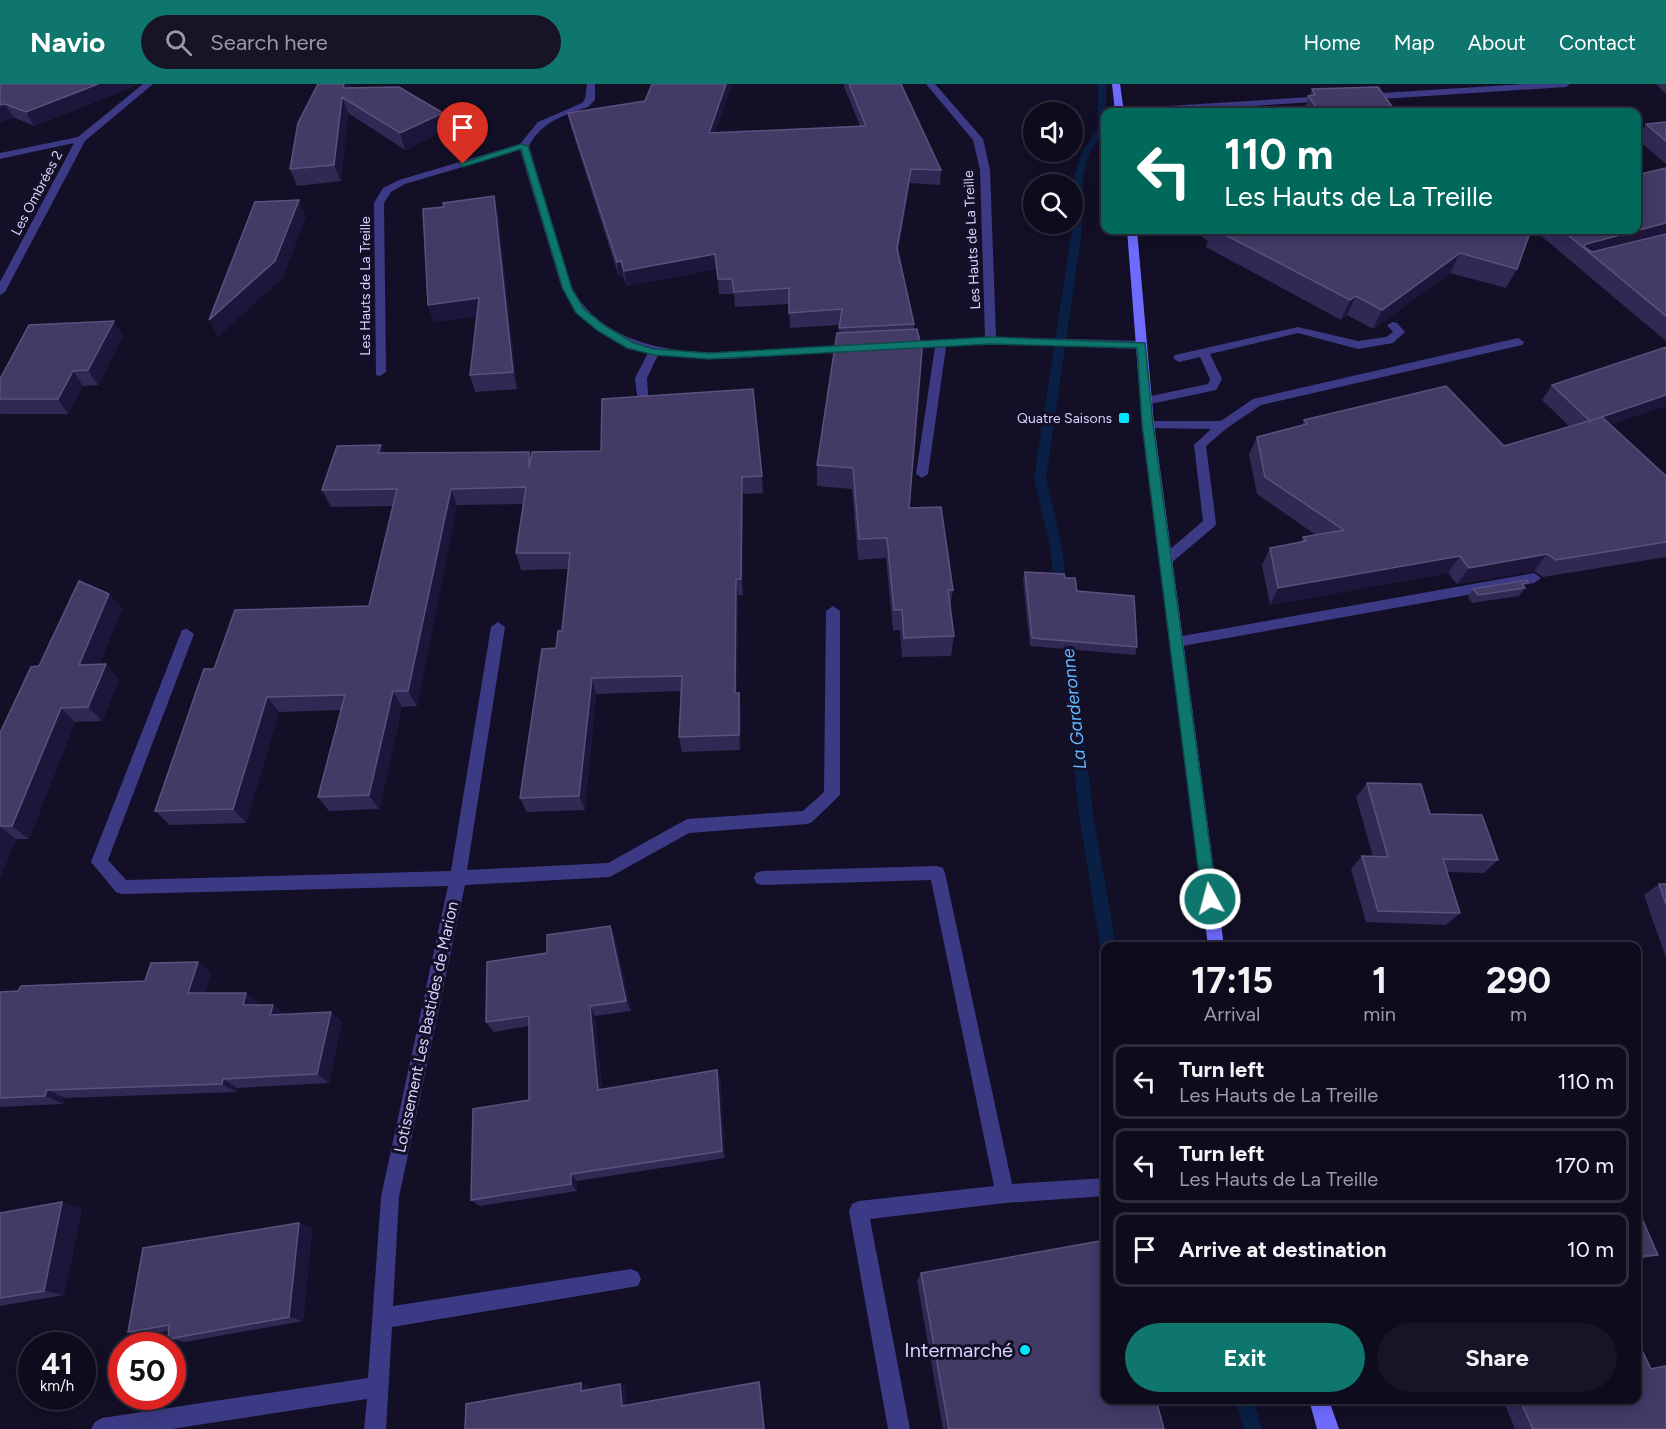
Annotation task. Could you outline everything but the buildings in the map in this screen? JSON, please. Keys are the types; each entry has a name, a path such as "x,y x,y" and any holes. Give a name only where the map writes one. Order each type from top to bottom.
{"main road":[{"path":"1116,84 1119,108"},
{"path":"1132,234 1148,424 1215,942"},
{"path":"1320,1404 1328,1429"}],"street":[{"name":"Les Ombrées 2","path":"0,292 81,139 149,84"},
{"path":"591,84 590,100 585,105 544,120 529,132 524,146 567,289 580,310 602,329 631,346 654,352 709,356 869,348"},
{"name":"Les Hauts de La Treille","path":"930,84 978,139 985,170 991,340"},
{"path":"1355,97 1566,84"},
{"path":"1184,108 1343,98"},
{"name":"Les Ombrées 2","path":"0,156 81,139"},
{"name":"Les Hauts de La Treille","path":"380,372 379,203 387,190 402,182 524,146"},
{"path":"1179,358 1298,330 1358,345 1389,340 1399,332 1393,325"},
{"path":"892,346 991,340 1142,345"},
{"path":"1166,560 1210,523 1200,445 1223,425 1257,402 1518,342"},
{"path":"922,474 941,344"},
{"path":"1146,401 1212,387 1216,379 1203,351"},
{"path":"643,408 641,378 654,352"},
{"path":"1148,424 1223,425"},
{"path":"1177,642 1534,578"},
{"path":"187,634 99,862 122,887 458,878 610,870 687,826 807,817 832,795 833,611"},
{"name":"Lotissement Les Bastides de Marion","path":"375,1429 390,1197 458,878 498,627"},
{"path":"762,878 937,873 1005,1194"},
{"path":"899,1429 859,1211 1005,1194 1101,1186"},
{"path":"382,1318 631,1280"},
{"path":"102,1429 378,1387"}],"waterway":[{"name":"La Garderonne","path":"1102,84 1102,108"},
{"name":"La Garderonne","path":"1061,591 1056,547 1040,478 1077,230 1079,174 1086,152 1101,130"},
{"name":"La Garderonne","path":"1066,631 1086,814 1107,942"},
{"name":"La Garderonne","path":"1245,1404 1253,1429"}],"place":[{"name":"Quatre Saisons","path":"1124,418"},
{"name":"Intermarché","path":"1025,1350"}],"route":[{"path":"463,164 524,146 567,289 580,310 602,329 631,346 683,356 709,356 991,340 1142,345 1148,424 1210,899"}]}
